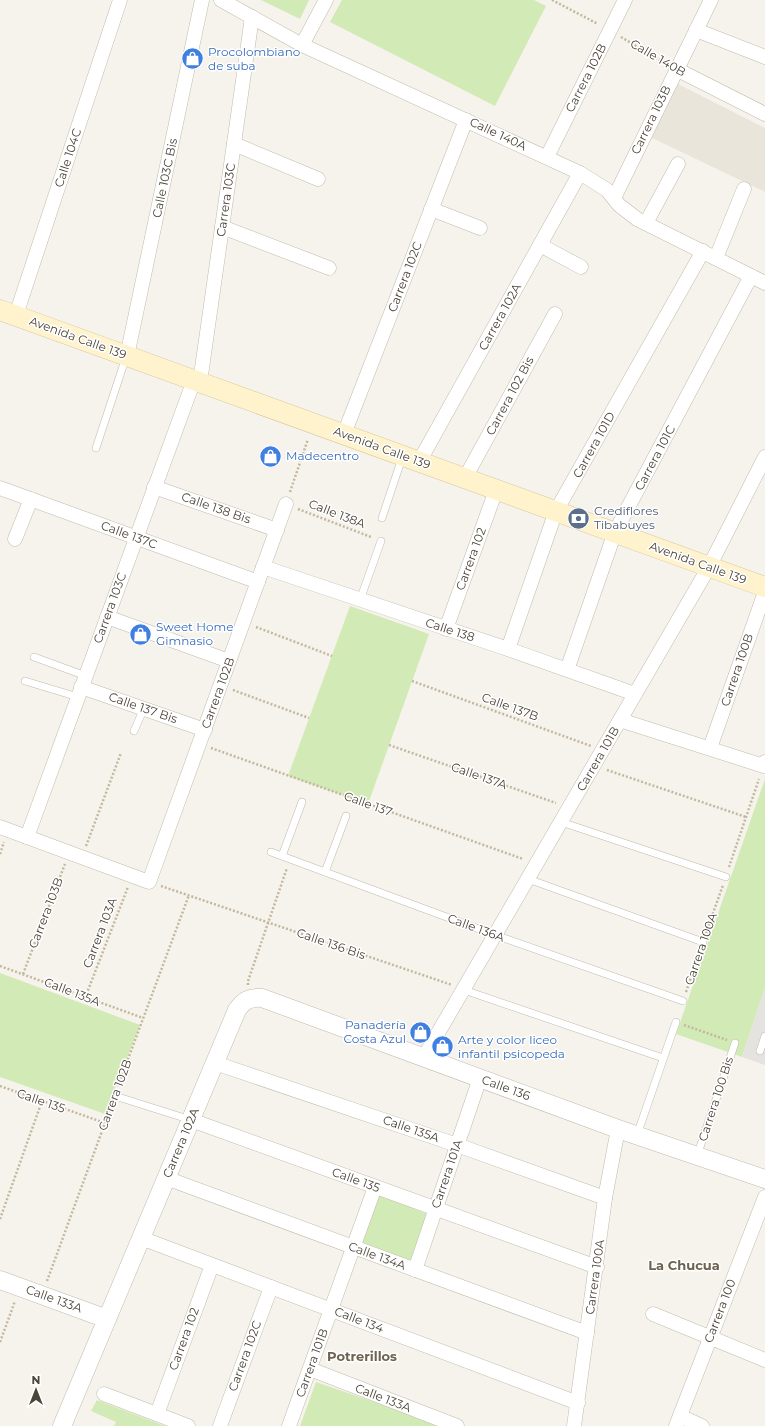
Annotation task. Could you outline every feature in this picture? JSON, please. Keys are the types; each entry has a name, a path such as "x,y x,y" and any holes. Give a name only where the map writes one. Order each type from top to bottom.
{"main road":[{"name":"Avenida Calle 139","path":"8,313 765,587"}],"street":[{"name":"Calle 104C","path":"8,313 120,0"},
{"name":"Calle 103C Bis","path":"127,356 202,0"},
{"name":"Calle 140A","path":"221,0 302,45 580,173 599,184 614,198 618,205 627,212 765,283"},
{"path":"302,45 326,0"},
{"name":"Carrera 102B","path":"547,157 625,0"},
{"name":"Carrera 103B","path":"614,198 711,0"},
{"name":"Carrera 103C","path":"27,837 154,487 197,381 222,226 252,17"},
{"path":"696,30 765,57"},
{"name":"Calle 140B","path":"676,69 765,114"},
{"name":"Carrera 102C","path":"344,434 466,120"},
{"path":"234,144 318,179"},
{"path":"646,223 678,164"},
{"name":"Carrera 102A","path":"411,459 540,245 580,173"},
{"path":"716,258 744,189"},
{"path":"432,209 480,228"},
{"path":"222,226 329,268"},
{"path":"540,245 581,267"},
{"name":"Carrera 101D","path":"508,649 556,511 703,251"},
{"name":"Carrera 101C","path":"567,670 615,532 751,276"},
{"name":"Carrera 102 Bis","path":"465,478 554,314"},
{"name":"Carrera 101B","path":"424,1057 709,567 765,457"},
{"name":"Calle 138 Bis","path":"154,487 277,530"},
{"name":"Calle 137C","path":"0,488 258,582"},
{"name":"Carrera 102","path":"446,629 496,490"},
{"path":"15,539 30,499"},
{"name":"Carrera 102B","path":"149,882 286,504"},
{"name":"Calle 138","path":"264,567 508,649 635,694"},
{"name":"Carrera 100B","path":"710,748 765,592"},
{"path":"107,617 230,661"},
{"name":"Calle 137 Bis","path":"82,686 205,730"},
{"path":"620,720 764,764"},
{"path":"0,827 149,882"},
{"name":"Calle 136","path":"247,999 254,997 262,998 618,1129 765,1179"},
{"name":"Carrera 102A","path":"62,1426 237,1010 247,999"},
{"name":"Calle 135A","path":"215,1063 457,1145 605,1198"},
{"name":"Carrera 101A","path":"415,1270 480,1078"},
{"name":"Calle 135","path":"191,1120 597,1267"},
{"name":"Carrera 100A","path":"574,1426 597,1267 605,1198 618,1129"},
{"name":"Calle 134A","path":"166,1178 587,1333"},
{"name":"Carrera 101B","path":"289,1426 375,1187"},
{"name":"Carrera 100","path":"678,1421 765,1197"},
{"name":"Calle 134","path":"141,1238 578,1403"},
{"name":"Carrera 102","path":"157,1414 212,1265"},
{"name":"Calle 133A","path":"0,1280 107,1319"},
{"name":"Carrera 102C","path":"220,1426 271,1287"},
{"path":"653,1314 765,1360"},
{"name":"Calle 133A","path":"310,1369 457,1426"},
{"path":"104,1394 188,1426"},
{"path":"678,1421 702,1426"}],"lane":[{"path":"96,448 127,356"},
{"path":"382,518 411,459"},
{"path":"360,600 381,541"},
{"path":"34,656 82,686"},
{"path":"25,681 82,686"},
{"path":"134,731 144,708"},
{"path":"282,856 302,802"},
{"path":"325,872 346,816"},
{"path":"561,822 726,877"},
{"name":"Calle 136A","path":"271,852 495,935 683,1001"},
{"path":"528,879 703,942"},
{"path":"464,990 664,1058"},
{"path":"637,1135 676,1022"},
{"path":"760,1051 765,1036"},
{"name":"Carrera 100 Bis","path":"697,1156 735,1043"},
{"name":"Calle 135","path":"115,1096 191,1120"}],"path":[{"name":"Calle 140B","path":"552,0 676,69"},
{"path":"286,504 308,439"},
{"name":"Calle 138A","path":"286,504 381,541"},
{"path":"244,622 332,656"},
{"name":"Calle 137B","path":"412,681 602,750"},
{"path":"220,686 309,718"},
{"name":"Calle 137","path":"200,744 536,864"},
{"name":"Calle 137A","path":"389,745 569,808"},
{"name":"Carrera 103B","path":"23,974 121,753"},
{"name":"Carrera 100A","path":"683,1001 764,764"},
{"path":"594,765 746,817"},
{"path":"247,999 248,981 290,859"},
{"name":"Carrera 103A","path":"85,998 133,876"},
{"name":"Calle 136 Bis","path":"149,882 464,990"},
{"name":"Carrera 102B","path":"42,1295 189,895"},
{"name":"Calle 135A","path":"0,966 143,1018"},
{"path":"676,1022 735,1043"},
{"name":"Calle 135","path":"0,1086 105,1123"},
{"path":"0,1219 42,1101"},
{"path":"0,1342 20,1287"}],"shaded area":[{"path":"678,84 765,128 765,192 650,137"},
{"path":"765,988 765,1065 742,1057"}],"green space":[{"path":"261,0 309,0 300,19"},
{"path":"342,0 534,0 546,6 495,106 330,22"},
{"path":"350,606 429,634 368,804 288,776"},
{"path":"765,779 765,988 742,1057 676,1034"},
{"path":"0,973 140,1025 105,1114 0,1077"},
{"path":"379,1194 427,1214 410,1261 362,1242"},
{"path":"316,1382 444,1426 300,1426"},
{"path":"97,1400 165,1426 114,1426 116,1422 91,1411"}],"place":[{"name":"Procolombiano de suba","path":"192,59"},
{"name":"Madecentro","path":"270,456"},
{"name":"Crediflores Tibabuyes","path":"578,518"},
{"name":"Sweet Home Gimnasio","path":"141,634"},
{"name":"Panadería Costa Azul","path":"421,1032"},
{"name":"Arte y color liceo infantil psicopeda","path":"442,1047"}],"district":[{"name":"La Chucua","path":"684,1265"},
{"name":"Potrerillos","path":"362,1356"}]}
